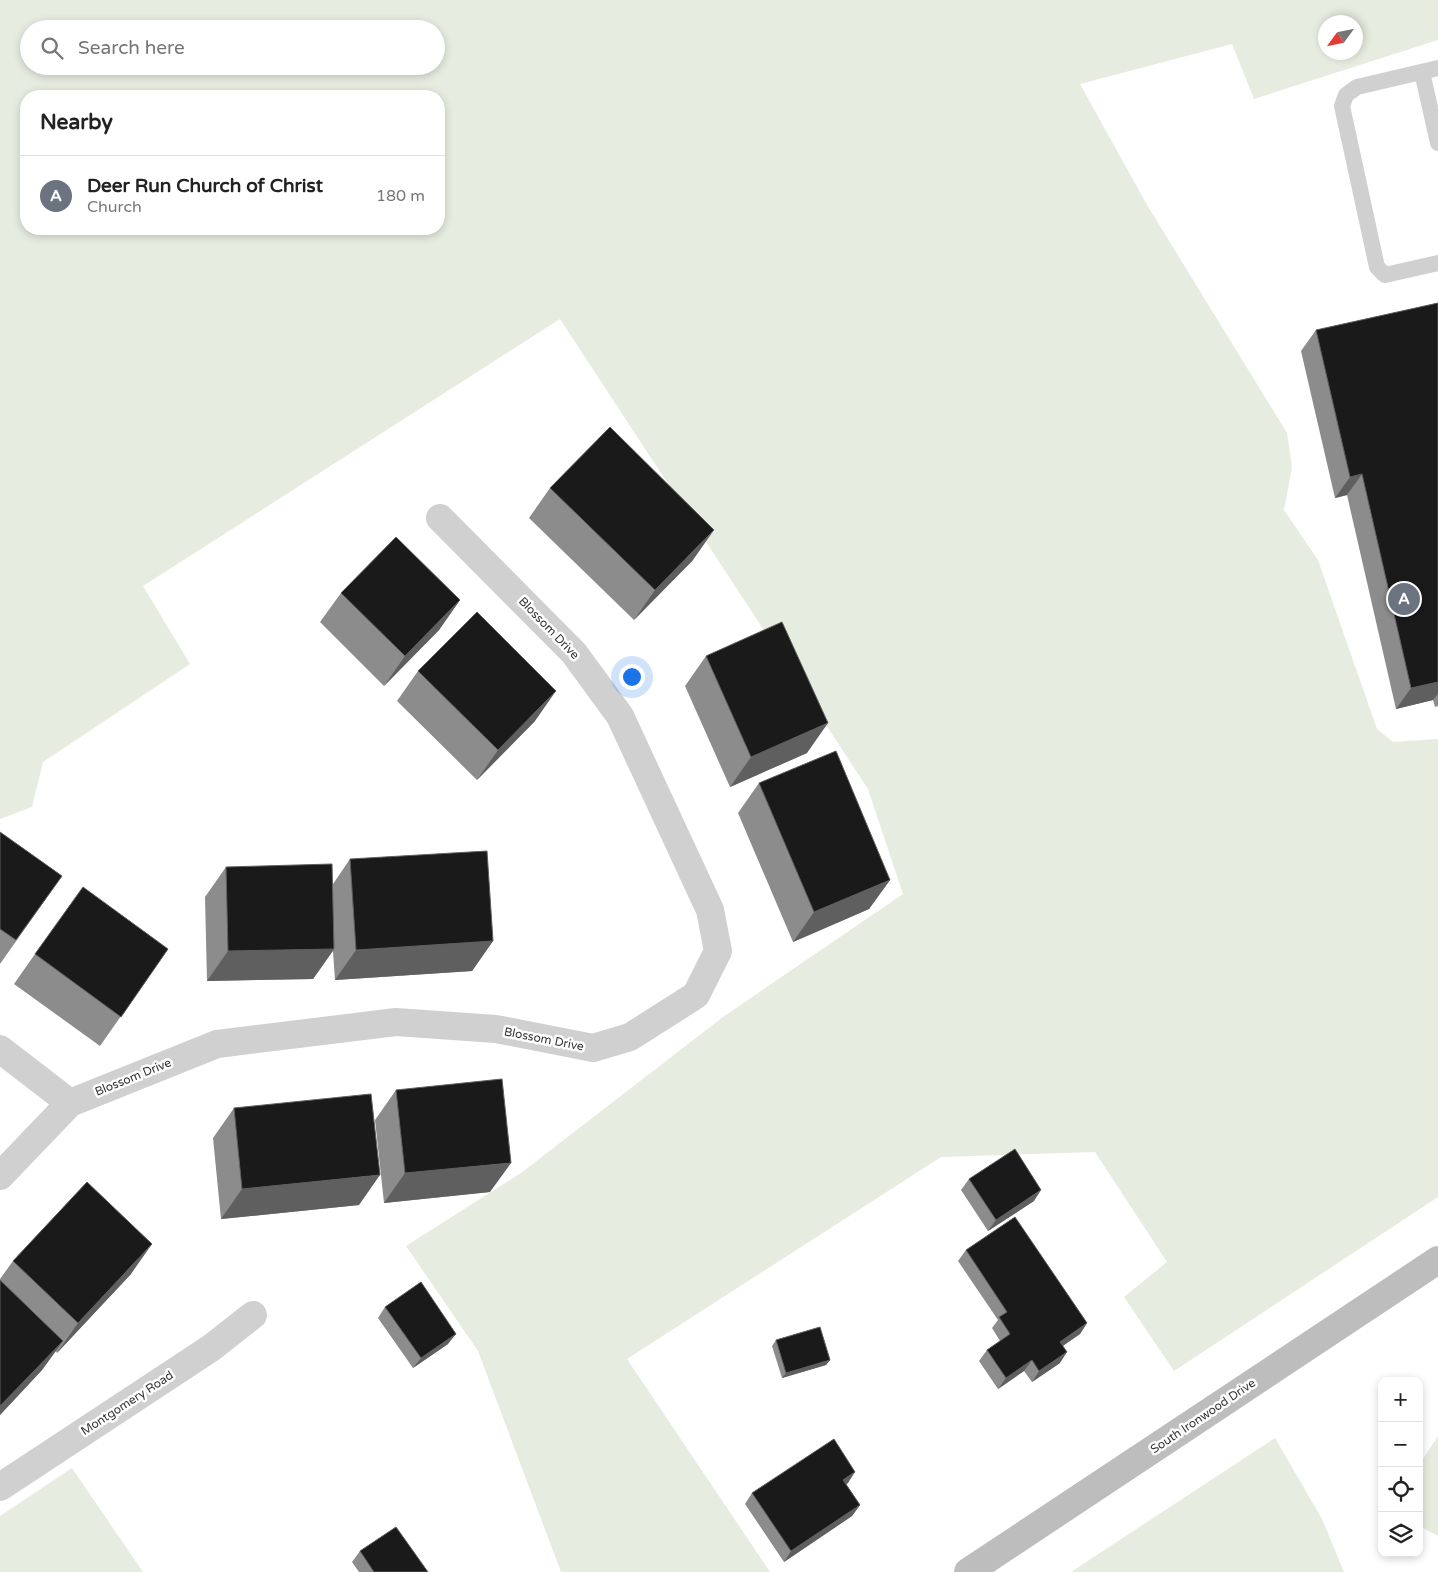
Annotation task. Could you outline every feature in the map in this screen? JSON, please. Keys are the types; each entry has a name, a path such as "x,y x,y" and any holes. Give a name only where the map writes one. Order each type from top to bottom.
{"main road":[{"name":"South Ironwood Drive","path":"968,1572 1438,1260"}],"street":[{"name":"Blossom Drive","path":"0,1176 70,1103 217,1044 396,1022 496,1029 593,1048 630,1037 696,995 718,951 710,910 620,716 574,653 440,518"},
{"path":"0,1049 70,1103"},
{"name":"Montgomery Road","path":"0,1487 211,1348 253,1316"}],"lane":[{"path":"1438,143 1430,70 1357,87 1346,94 1342,106 1377,267 1386,275 1438,263"}],"shaded area":[{"path":"0,0 1438,0 1438,40 1254,99 1232,44 1080,84 1147,205 1287,433 1292,467 1284,510 1318,560 1377,729 1393,742 1438,739 1438,1197 1174,1371 1124,1297 1167,1262 1095,1152 941,1157 627,1359 770,1572 561,1572 478,1351 406,1246 521,1173 723,1017 903,894 868,789 560,319 143,586 190,664 43,762 32,807 0,819"},
{"path":"1438,1436 1438,1536 1423,1528 1423,1459"},
{"path":"1275,1438 1322,1519 1344,1572 1071,1572"},
{"path":"72,1468 143,1572 0,1572 0,1516"}],"building":[{"path":"1438,303 1438,682 1411,688 1362,474 1350,477 1316,330"},
{"path":"610,427 714,530 655,590 550,488"},
{"path":"396,537 460,600 405,656 341,593"},
{"path":"477,612 556,691 498,750 418,671"},
{"path":"782,622 828,723 751,757 706,656"},
{"path":"836,751 890,880 814,912 759,783"},
{"path":"0,832 62,876 16,940 0,929"},
{"path":"487,851 493,941 356,950 350,859"},
{"path":"332,864 334,949 228,951 226,867"},
{"path":"83,887 168,949 121,1017 35,954"},
{"path":"502,1079 511,1163 405,1173 396,1090"},
{"path":"371,1094 380,1175 242,1189 234,1108"},
{"path":"1015,1149 1041,1190 996,1220 969,1179"},
{"path":"87,1182 152,1244 78,1323 13,1261"},
{"path":"1015,1217 1087,1323 1060,1342 1067,1352 1039,1371 1032,1360 1006,1378 987,1350 1010,1334 999,1317 1007,1312 966,1250"},
{"path":"0,1280 63,1341 0,1406"},
{"path":"421,1282 456,1334 421,1358 385,1307"},
{"path":"820,1327 830,1360 786,1373 776,1340"},
{"path":"834,1439 855,1472 843,1480 860,1505 791,1551 752,1493"},
{"path":"396,1527 428,1572 374,1572 360,1551"}],"place":[{"name":"Deer Run Church of Christ","path":"1404,599"}]}
